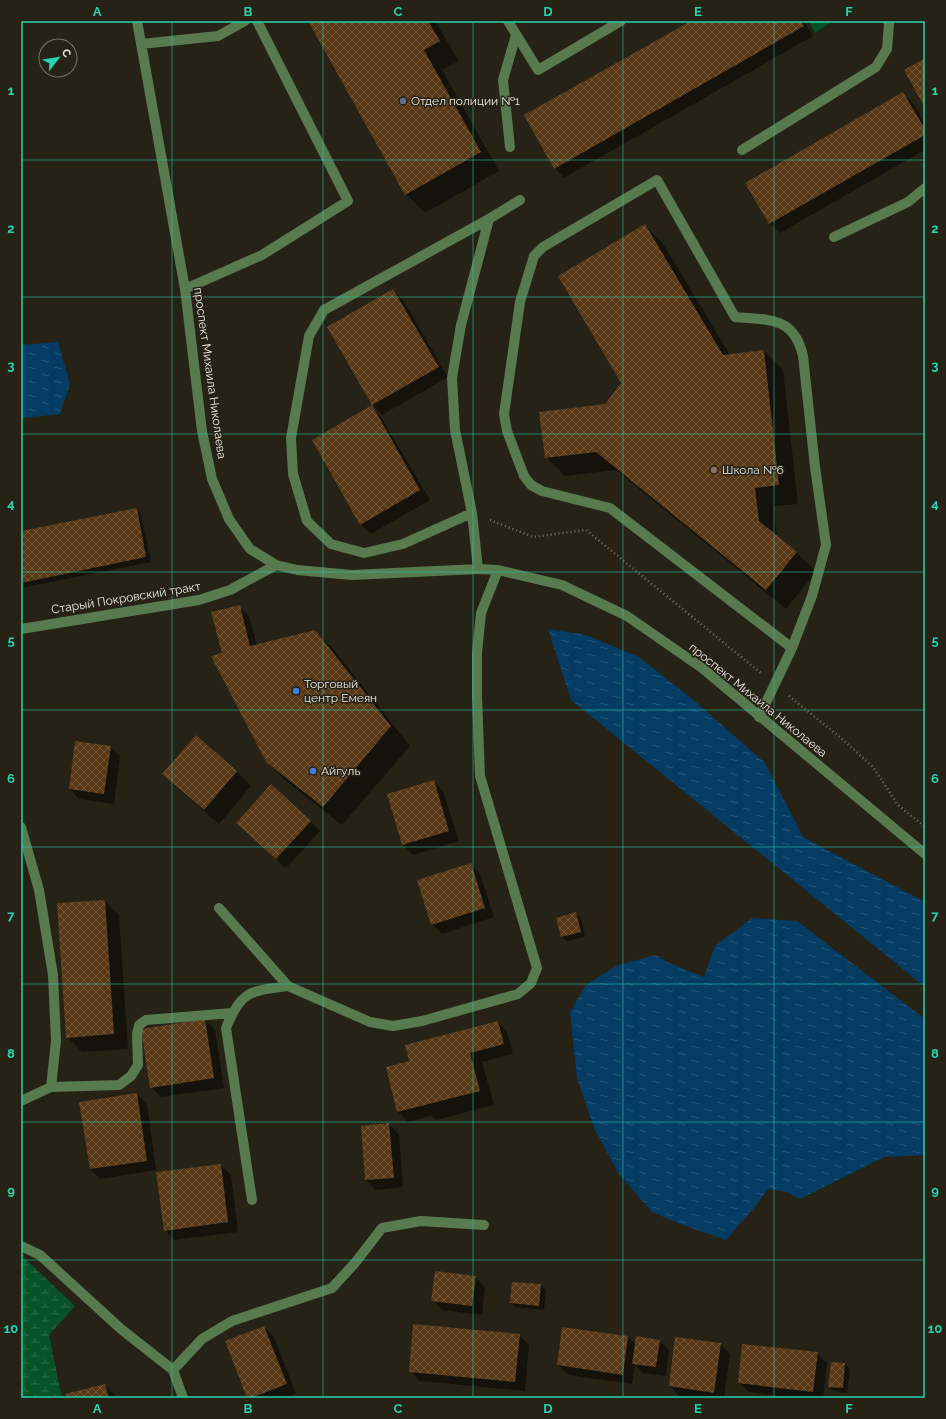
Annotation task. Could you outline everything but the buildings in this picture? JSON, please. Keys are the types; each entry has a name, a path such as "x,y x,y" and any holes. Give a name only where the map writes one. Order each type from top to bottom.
{"street":[{"name":"проспект Михаила Николаева","path":"137,21 185,289 202,431 212,479 229,519 250,549 276,565 297,570 352,575 478,568 498,570 562,585 627,616 702,668 925,854"},
{"path":"141,44 218,36 245,21"},
{"path":"185,289 262,255 348,201 257,21"},
{"path":"508,21 538,70 621,21"},
{"path":"742,150 876,67 887,49 888,21"},
{"path":"510,147 503,80 516,35"},
{"path":"759,717 792,648 812,596 826,545 815,467 801,345 793,332 784,324 772,320 735,317 657,180 542,247 534,256 520,302 504,414 507,431 524,476 532,485 542,491 610,508 792,648"},
{"path":"834,237 908,202 925,188"},
{"path":"472,513 403,544 364,553 331,544 307,521 293,474 291,438 308,336 324,310 489,219 520,200"},
{"path":"478,568 472,513 455,430 452,378 460,325 489,219"},
{"name":"Старый Покровский тракт","path":"21,629 199,600 230,590 276,565"},
{"path":"219,908 288,986 370,1022 393,1026 422,1021 518,994 531,983 537,968 480,776 477,653 481,613 498,570"},
{"path":"21,827 39,890 53,975 56,1041 51,1087"},
{"path":"252,1200 226,1028 232,1013 240,1000 255,991 288,986"},
{"path":"21,1101 51,1087 119,1085 131,1076 138,1065 136,1034 139,1025 146,1020 232,1013"},
{"path":"173,1370 202,1339 232,1321 332,1288 355,1264 382,1228 421,1221 484,1225"},
{"path":"21,1246 40,1255 121,1329 173,1370 183,1398"}],"path":[{"path":"472,513 533,537 586,530 841,738 873,767 898,805 925,827"}],"green space":[{"path":"809,21 833,21 815,33"},
{"path":"21,1255 75,1306 49,1335 62,1398 21,1398"}],"water":[{"path":"58,342 70,384 60,414 21,418 21,345"},
{"path":"548,629 586,635 639,657 697,703 765,763 803,837 925,902 925,987 571,700"},
{"path":"752,918 797,921 925,1019 925,1155 884,1157 800,1199 787,1192 768,1189 726,1240 680,1224 652,1212 619,1174 594,1128 577,1078 570,1012 586,985 618,965 656,955 669,963 704,977 715,946"}],"place":[{"name":"Отдел полиции №1","path":"403,101"},
{"name":"Школа №6","path":"714,470"},
{"name":"Торговый центр Емеян","path":"296,691"},
{"name":"Айгуль","path":"313,771"}]}
